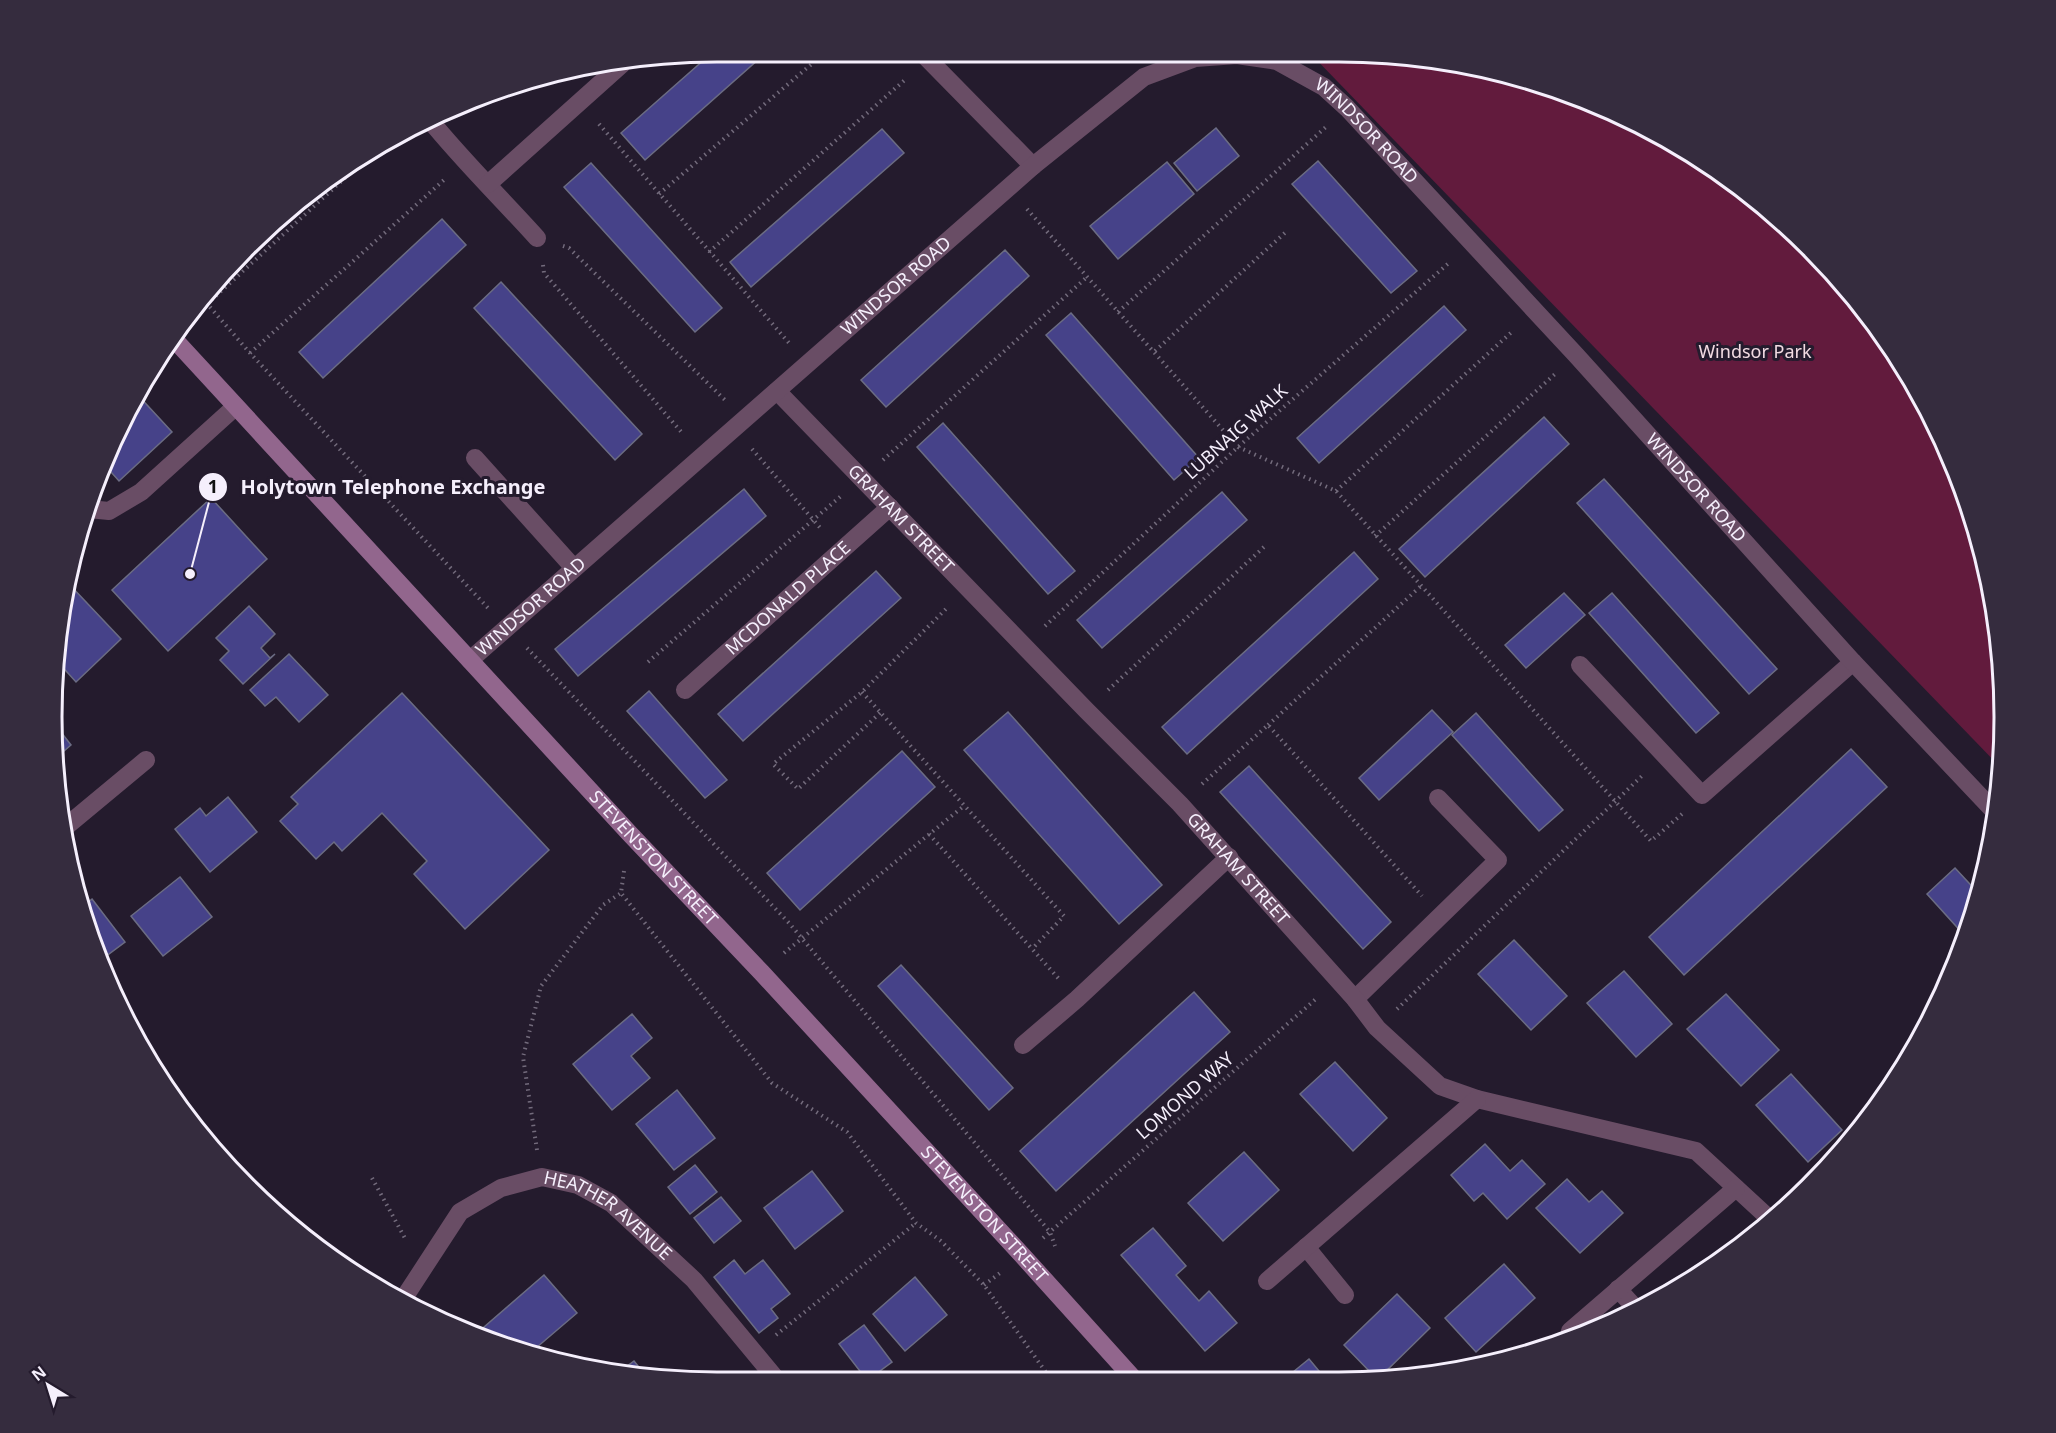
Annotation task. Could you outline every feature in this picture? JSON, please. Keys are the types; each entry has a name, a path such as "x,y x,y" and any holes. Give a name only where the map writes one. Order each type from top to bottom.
{"main road":[{"name":"STEVENSTON STREET","path":"178,344 630,834 762,973 1128,1372"}],"street":[{"path":"931,62 1033,166"},
{"name":"WINDSOR ROAD","path":"470,660 1033,166 1144,77 1184,62"},
{"name":"WINDSOR ROAD","path":"1279,62 1324,87 1347,108 1576,356 1853,663 1988,805"},
{"path":"488,184 616,70"},
{"path":"434,126 464,162 488,184 537,238"},
{"name":"GRAHAM STREET","path":"777,391 1180,804 1354,999 1377,1028 1440,1086 1477,1099 1696,1152 1765,1214"},
{"path":"95,510 109,511 141,492 235,406"},
{"path":"476,458 574,568"},
{"name":"MCDONALD PLACE","path":"685,690 890,507"},
{"path":"1580,665 1702,795 1853,663"},
{"path":"70,823 146,760"},
{"path":"1354,999 1498,860 1438,798"},
{"path":"1023,1045 1077,999 1229,857"},
{"path":"1267,1281 1477,1099"},
{"name":"HEATHER AVENUE","path":"407,1293 460,1212 501,1188 542,1177 578,1185 611,1203 694,1280 771,1372"},
{"path":"1573,1328 1736,1188"},
{"path":"1306,1247 1345,1295"},
{"path":"1618,1289 1631,1303"}],"path":[{"path":"659,194 814,62"},
{"path":"709,252 916,62"},
{"path":"580,102 807,364"},
{"path":"1119,312 1347,108"},
{"path":"250,353 464,162"},
{"path":"213,299 346,177"},
{"path":"1008,188 1238,447 1336,491 1651,841 1702,795"},
{"path":"1155,351 1288,230"},
{"path":"702,456 544,273 537,238 569,248 739,424 840,551"},
{"name":"LUBNAIG WALK","path":"1024,646 1238,447 1471,244"},
{"path":"208,305 250,353 801,938"},
{"path":"1336,491 1535,312"},
{"path":"1375,536 1576,356"},
{"path":"1086,710 1264,547"},
{"path":"1180,804 1421,586"},
{"path":"880,712 798,789 773,764 862,692 968,587"},
{"path":"862,692 1064,916 1032,949"},
{"path":"1268,724 1441,916"},
{"path":"1377,1028 1664,754"},
{"path":"762,973 801,938 964,805"},
{"path":"630,834 621,893 772,1083 847,1132 916,1223 941,1240 984,1286 1046,1372"},
{"path":"929,834 1077,999"},
{"path":"542,1177 523,1057 541,986 603,905 621,893"},
{"name":"LOMOND WAY","path":"801,938 1050,1232 1338,981"},
{"path":"372,1178 422,1269"},
{"path":"756,1354 786,1326 916,1223"}],"green space":[{"name":"Windsor Park","path":"1319,62 1382,63 1467,74 1550,96 1590,111 1667,149 1703,172 1738,197 1803,253 1859,318 1907,389 1945,466 1960,506 1982,589 1989,631 1993,674 1993,760"}],"building":[{"path":"701,62 756,62 645,160 621,133"},
{"path":"1216,128 1239,156 1197,191 1174,163"},
{"path":"882,129 904,153 751,287 730,262"},
{"path":"1318,161 1417,271 1391,293 1292,184"},
{"path":"1167,162 1194,194 1118,259 1090,226"},
{"path":"591,163 722,308 695,332 564,187"},
{"path":"442,219 466,245 323,378 299,352"},
{"path":"1005,250 1029,276 886,407 861,380"},
{"path":"501,282 642,434 615,460 474,308"},
{"path":"1444,306 1466,330 1319,463 1297,438"},
{"path":"1071,313 1199,458 1174,480 1046,335"},
{"path":"143,401 172,432 119,481 109,470"},
{"path":"1544,417 1569,444 1425,577 1399,549"},
{"path":"943,423 1075,571 1048,594 917,447"},
{"path":"1604,479 1777,669 1749,694 1577,503"},
{"path":"744,489 766,516 578,676 555,649"},
{"path":"1222,492 1247,520 1102,648 1077,620"},
{"path":"211,498 267,559 168,651 112,590"},
{"path":"1354,552 1378,579 1187,754 1162,727"},
{"path":"876,571 901,598 743,741 718,714"},
{"path":"74,589 121,639 76,682 64,668"},
{"path":"1564,593 1585,615 1526,668 1505,645"},
{"path":"1612,593 1719,713 1696,733 1589,613"},
{"path":"249,606 275,634 261,648 270,658 275,654 243,684 220,660 229,651 216,638"},
{"path":"289,654 328,695 299,722 276,697 265,706 250,690"},
{"path":"649,691 727,780 705,798 627,711"},
{"path":"402,693 549,850 465,929 414,874 427,861 382,813 342,851 334,842 316,859 280,821 298,804 291,797"},
{"path":"1432,710 1453,732 1379,800 1359,778"},
{"path":"1008,712 1162,885 1119,924 964,750"},
{"path":"1476,713 1563,810 1539,831 1452,735"},
{"path":"62,734 71,745 63,752"},
{"path":"1851,749 1887,787 1684,975 1649,937"},
{"path":"902,751 935,787 800,910 767,873"},
{"path":"1249,766 1391,922 1363,949 1220,792"},
{"path":"228,797 257,832 210,872 175,829 200,808 206,816"},
{"path":"1955,868 1972,886 1959,929 1927,894"},
{"path":"180,877 212,917 163,956 131,916"},
{"path":"92,899 125,942 107,956 96,927 89,902"},
{"path":"1514,940 1567,996 1531,1030 1478,974"},
{"path":"901,965 1013,1088 989,1110 878,986"},
{"path":"1624,971 1672,1024 1636,1057 1587,1003"},
{"path":"1194,992 1230,1032 1056,1191 1020,1151"},
{"path":"1726,994 1779,1050 1741,1086 1687,1029"},
{"path":"632,1014 652,1038 631,1056 650,1078 612,1110 573,1064"},
{"path":"1335,1062 1387,1118 1353,1151 1300,1094"},
{"path":"1791,1074 1842,1130 1808,1162 1756,1105"},
{"path":"677,1090 715,1138 674,1170 636,1124"},
{"path":"1485,1144 1510,1171 1522,1160 1545,1184 1507,1219 1483,1193 1474,1201 1451,1175"},
{"path":"1244,1152 1279,1190 1223,1241 1188,1203"},
{"path":"695,1165 717,1192 690,1214 668,1187"},
{"path":"812,1171 843,1211 795,1249 764,1208"},
{"path":"1567,1179 1589,1202 1602,1191 1623,1213 1580,1253 1536,1208"},
{"path":"721,1197 741,1221 714,1243 694,1218"},
{"path":"1153,1228 1186,1266 1176,1275 1199,1301 1209,1291 1237,1323 1205,1351 1121,1255"},
{"path":"734,1260 745,1274 763,1260 790,1294 771,1309 778,1318 759,1333 714,1277"},
{"path":"1504,1264 1535,1298 1476,1352 1445,1318"},
{"path":"544,1275 577,1313 538,1346 483,1328"},
{"path":"915,1277 947,1315 905,1351 873,1314"},
{"path":"1397,1294 1430,1328 1388,1369 1369,1371 1344,1345"},
{"path":"864,1325 892,1362 878,1372 861,1372 839,1344"},
{"path":"1309,1359 1320,1372 1293,1372"},
{"path":"634,1361 639,1367 631,1366 628,1365"}],"place":[{"name":"Holytown Telephone Exchange","path":"190,574"}]}
